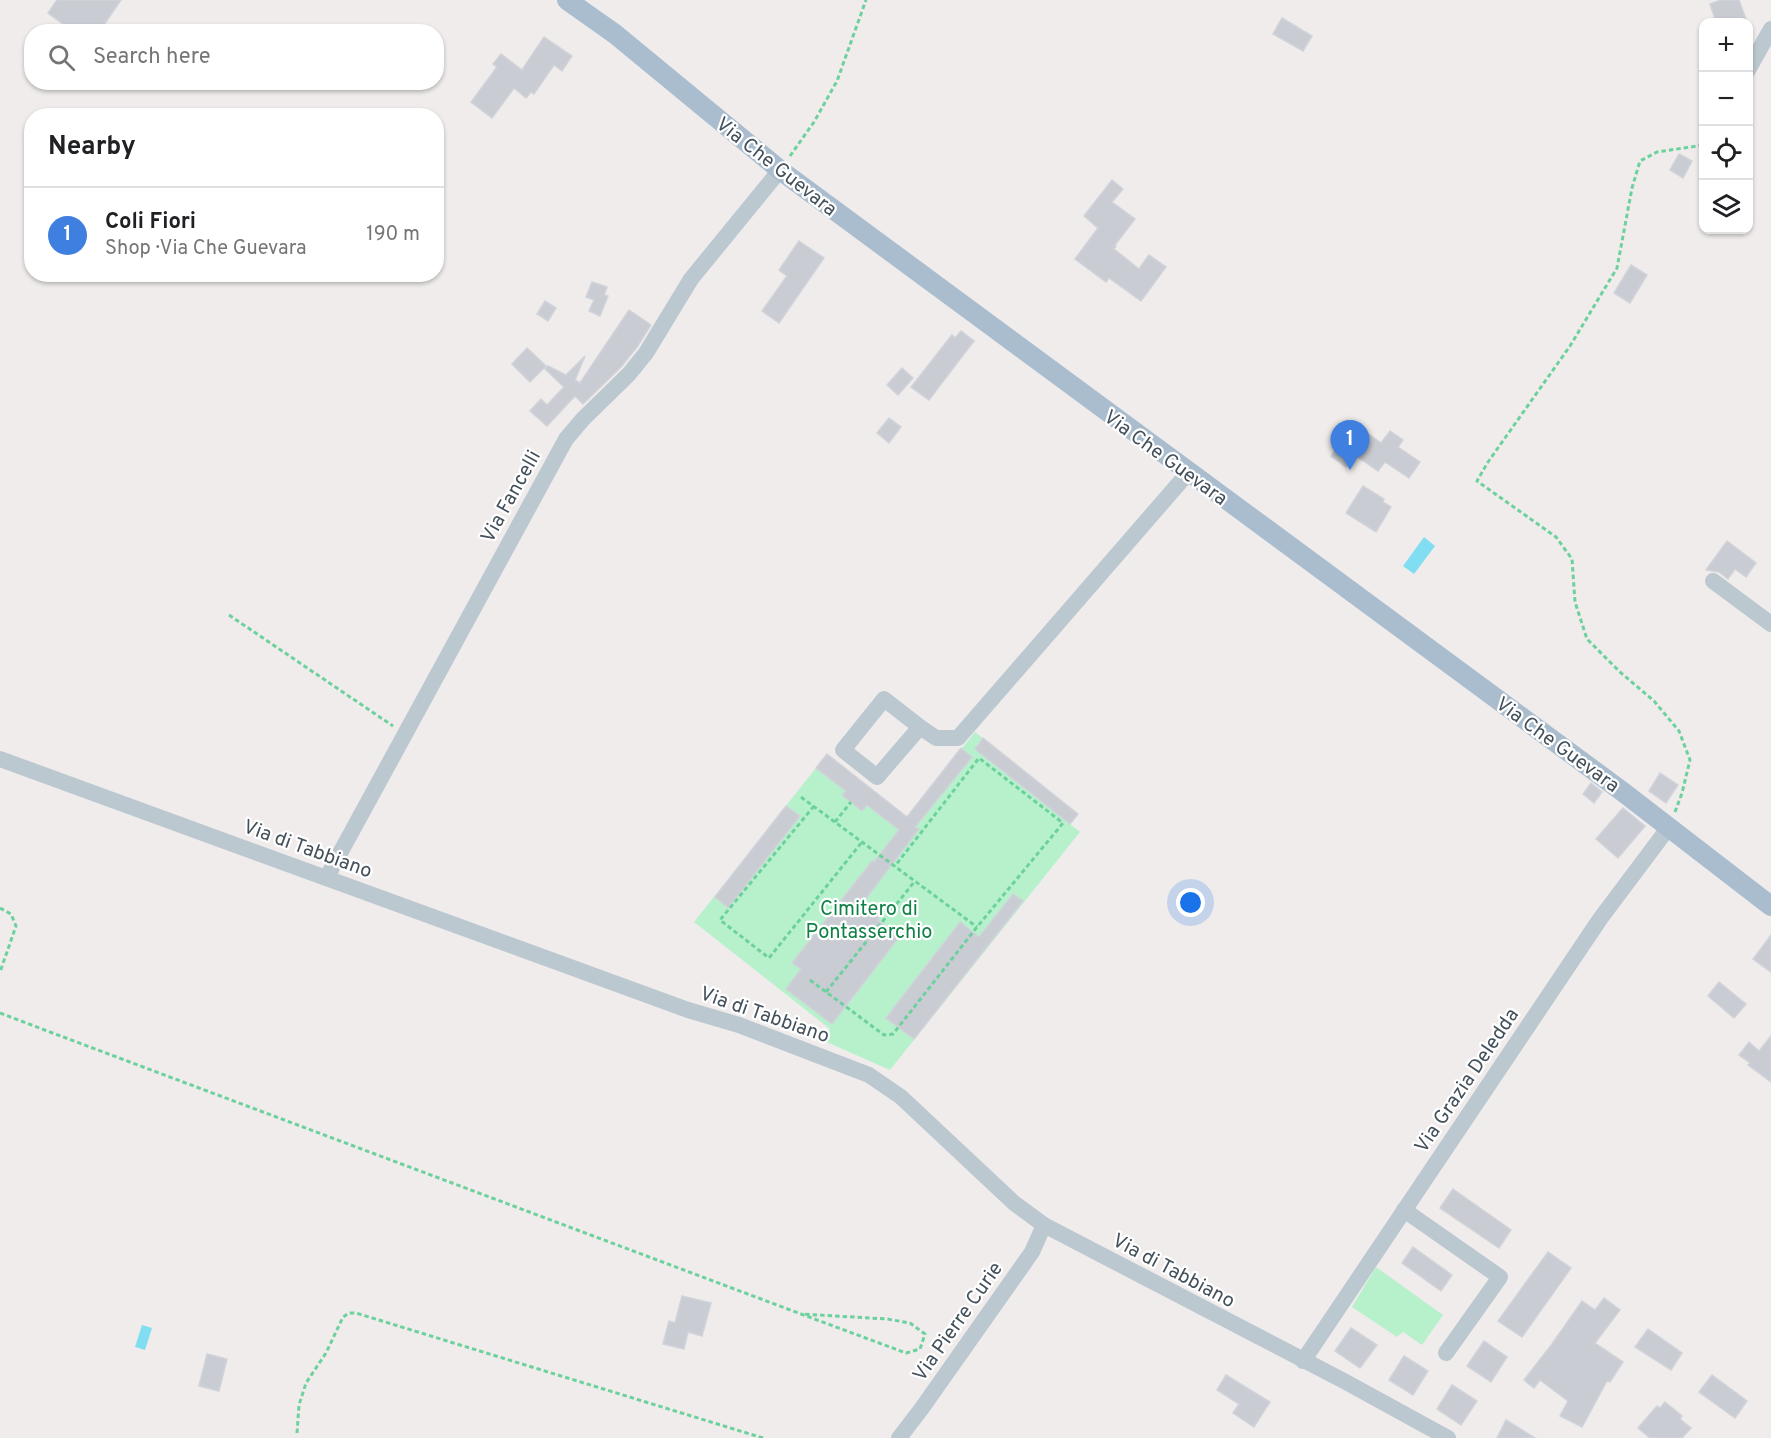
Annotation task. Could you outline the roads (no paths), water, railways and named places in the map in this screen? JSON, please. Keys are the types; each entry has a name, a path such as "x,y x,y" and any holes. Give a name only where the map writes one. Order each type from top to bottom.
{"main road":[{"name":"Via Che Guevara","path":"567,0 615,34 780,170 1669,827 1771,906"}],"street":[{"path":"1753,63 1771,29"},
{"name":"Via Fancelli","path":"327,877 566,439 583,418 646,353 691,279 780,170"},
{"path":"920,728 877,777 843,750 884,699 936,738 958,738 1188,473"},
{"path":"1713,580 1771,624"},
{"name":"Via di Tabbiano","path":"0,759 678,1006 739,1025 869,1075 901,1097 1014,1203 1044,1225 1448,1438"},
{"name":"Via Grazia Deledda","path":"1304,1361 1600,919 1669,827"},
{"path":"1404,1210 1500,1277 1446,1353"},
{"name":"Via Pierre Curie","path":"899,1438 1032,1251 1044,1225"}],"water":[{"path":"1424,537 1435,546 1414,574 1403,566"},
{"path":"142,1325 152,1328 145,1350 135,1347"}],"place":[{"name":"Coli Fiori","path":"1350,470"}],"park label":[{"name":"Cimitero di Pontasserchio","path":"869,920"}]}
